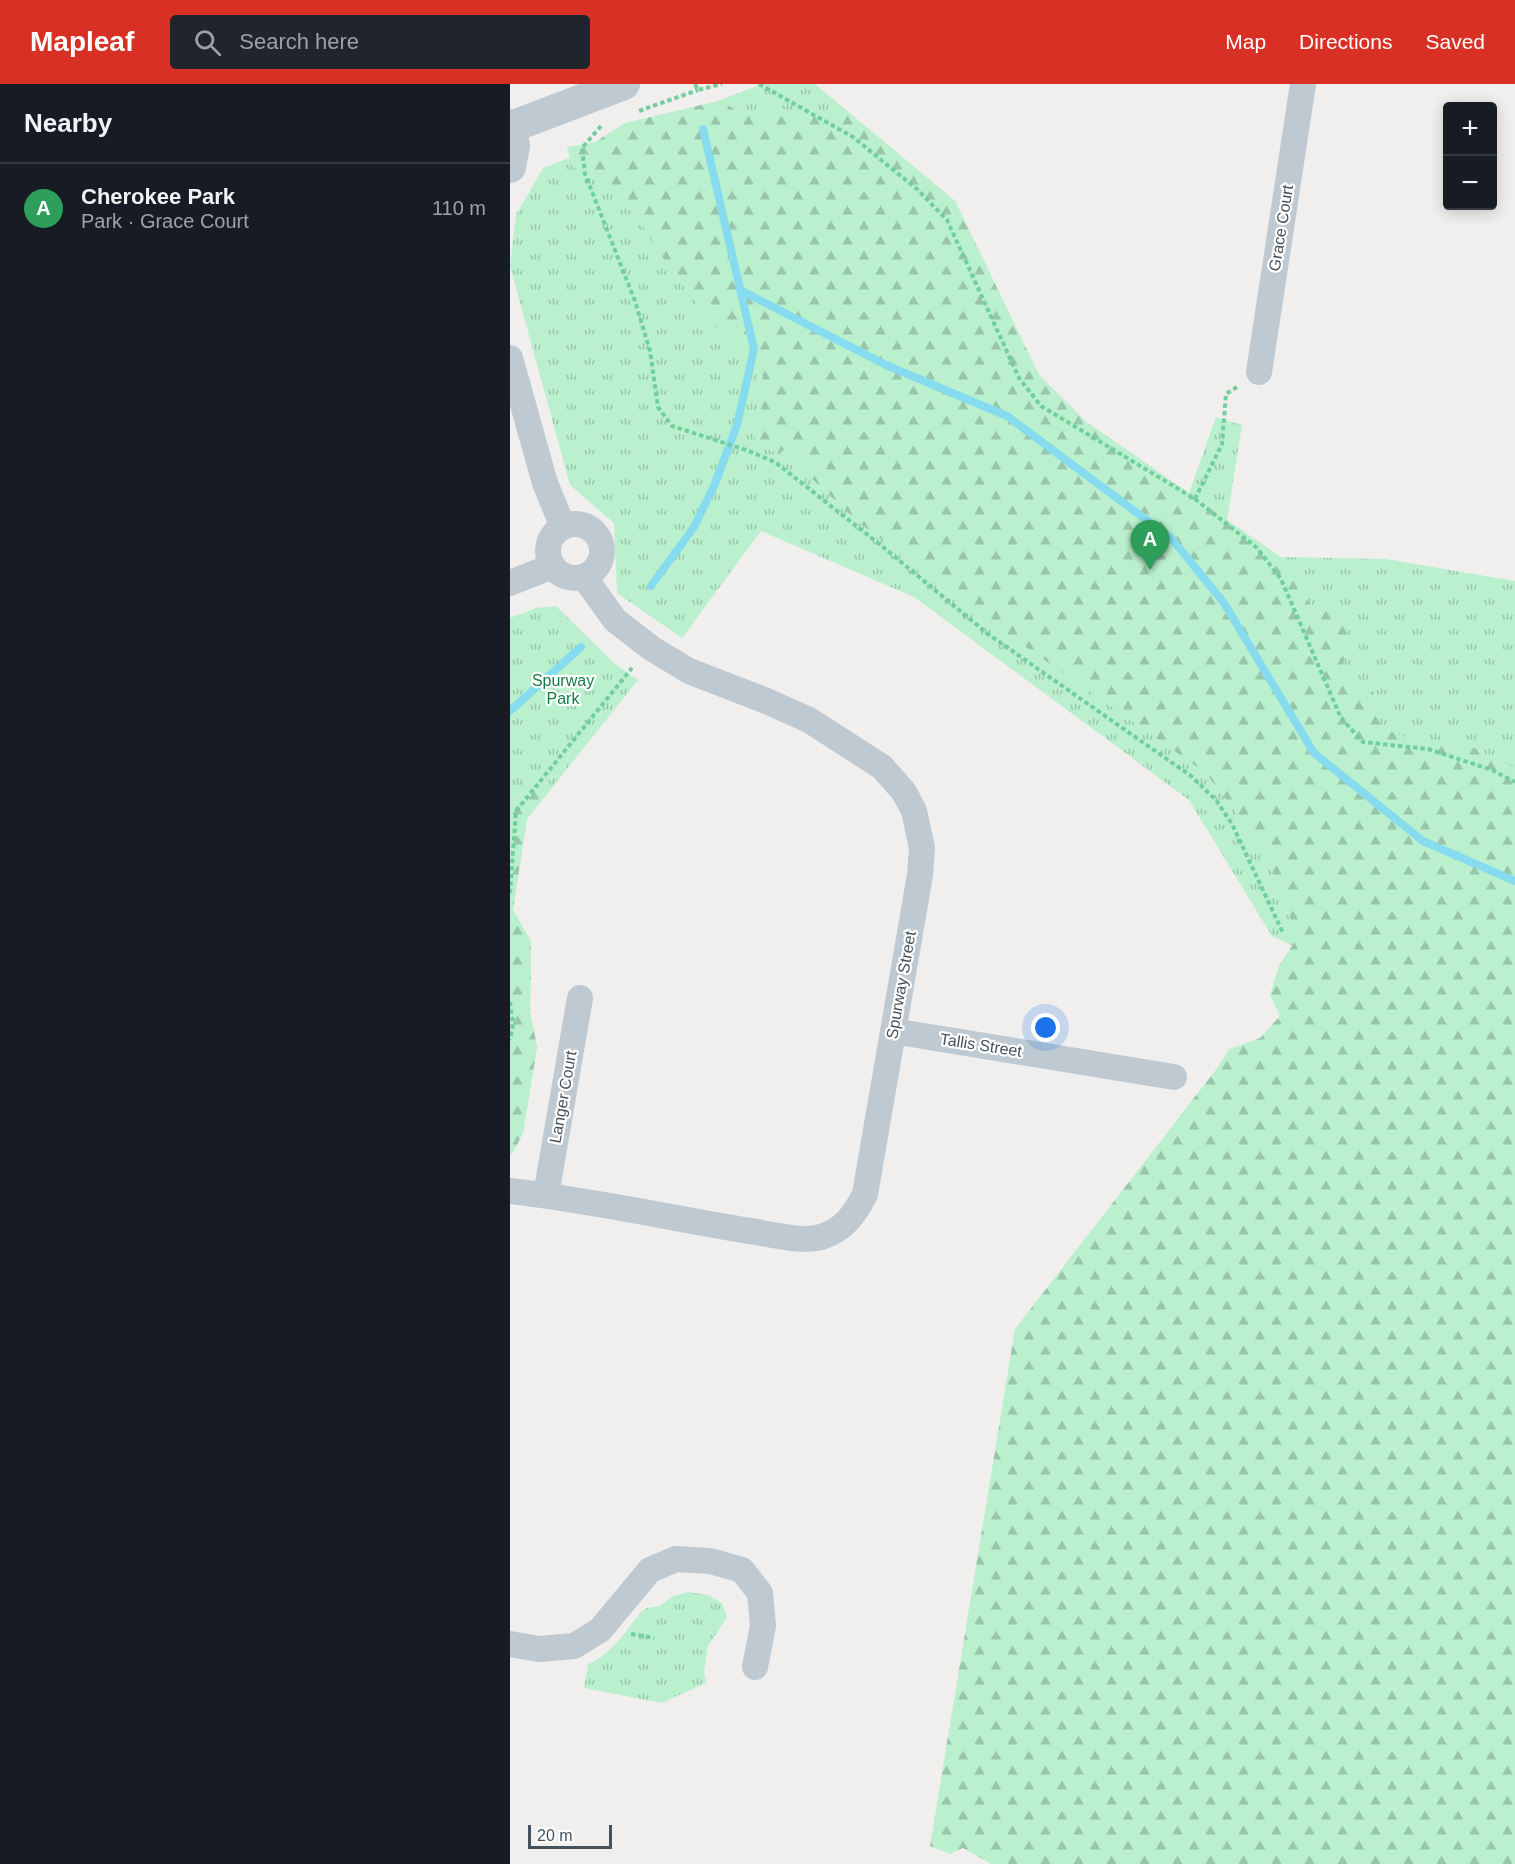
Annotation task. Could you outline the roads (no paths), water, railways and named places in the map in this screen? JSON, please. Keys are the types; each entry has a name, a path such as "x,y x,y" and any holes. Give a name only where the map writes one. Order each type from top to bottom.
{"street":[{"path":"510,167 514,146 511,126 624,84"},
{"name":"Grace Court","path":"1259,372 1303,84"},
{"path":"510,358 545,483 563,527"},
{"path":"584,526 591,529 600,541 602,548 600,562 584,577 570,578 552,566 548,552 549,544 552,537 563,527 584,526"},
{"path":"510,583 552,566"},
{"name":"Spurway Street","path":"510,1191 546,1195 796,1238 820,1237 838,1229 854,1215 865,1194 920,875 922,848 914,810 904,792 882,767 809,720 689,671 651,648 615,620 584,577"},
{"name":"Langer Court","path":"546,1195 580,998"},
{"name":"Tallis Street","path":"893,1030 1174,1077"},
{"path":"510,1644 538,1649 574,1646 600,1630 650,1570 676,1559 710,1561 742,1570 760,1593 763,1626 755,1667"}],"waterway":[{"path":"651,586 694,527 714,486 737,425 754,349 703,129"},
{"path":"740,290 886,365 1007,416 1172,539 1224,603 1314,753 1423,841 1515,881"},
{"path":"510,711 581,647"}],"place":[{"name":"Cherokee Park","path":"1150,570"}],"park label":[{"name":"Spurway Park","path":"563,689"}]}
